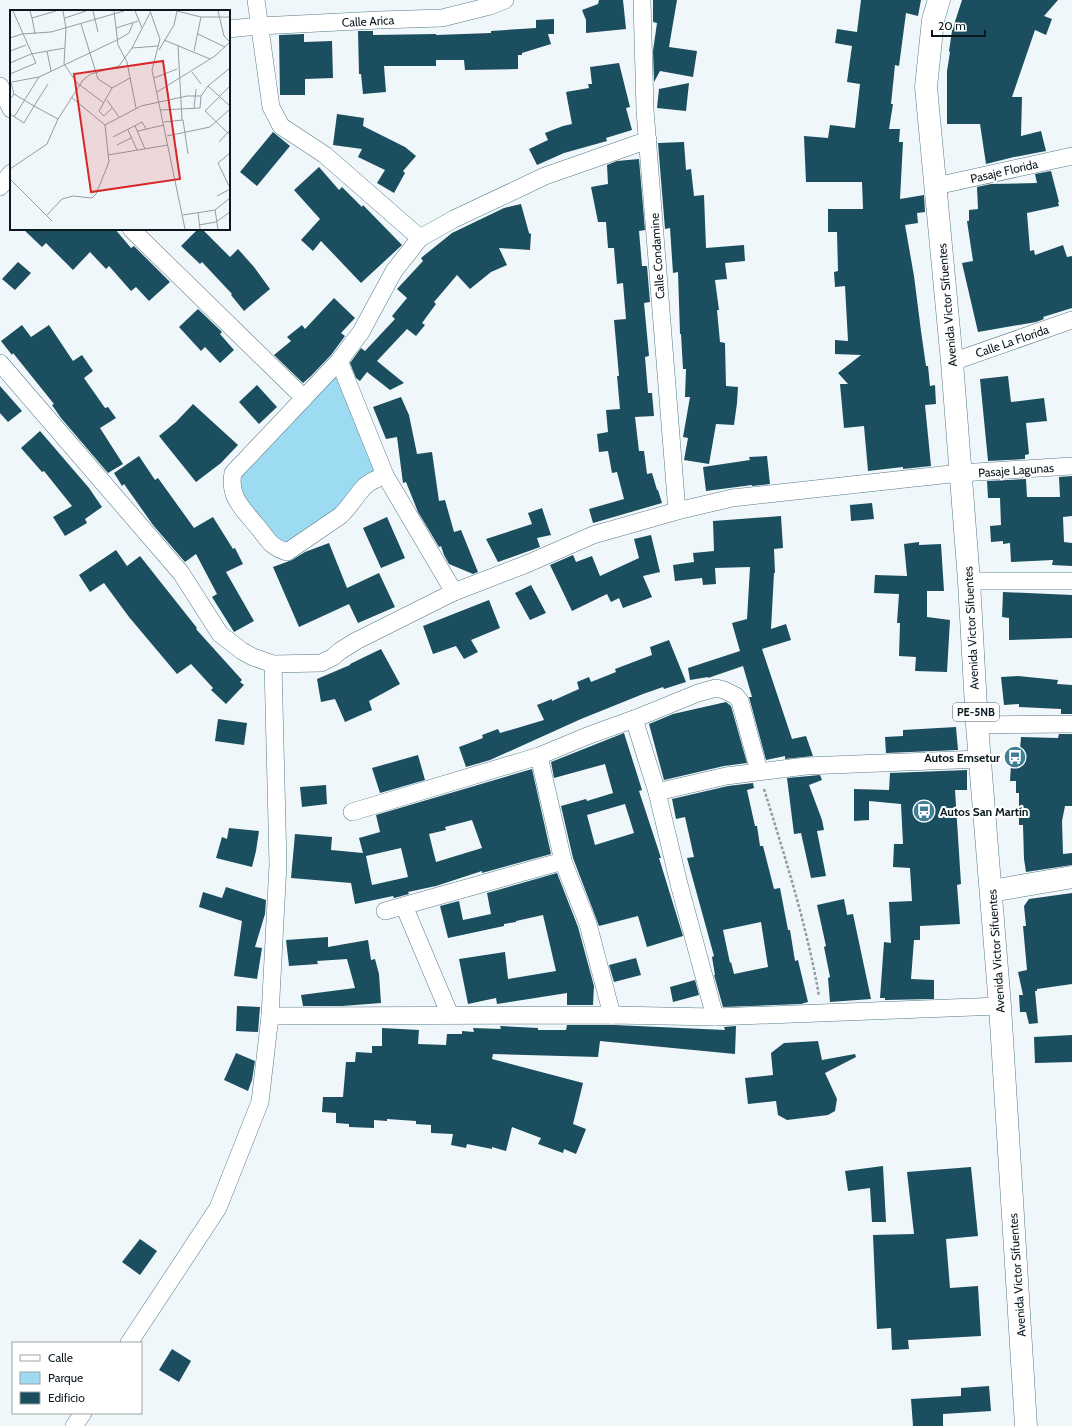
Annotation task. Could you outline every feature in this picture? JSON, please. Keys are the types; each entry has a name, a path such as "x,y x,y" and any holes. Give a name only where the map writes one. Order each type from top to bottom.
{"main road":[{"name":"Avenida Victor Sifuentes","path":"939,0 933,20 926,87 952,362 969,581 977,725 1000,1006 1026,1426"},
{"path":"991,891 1072,877"}],"street":[{"path":"256,0 271,106 281,126 325,155 420,238"},
{"name":"Calle Arica","path":"230,29 259,26 442,18 490,6 505,0"},
{"name":"Calle Condamine","path":"642,0 645,110 676,511"},
{"path":"0,86 10,107"},
{"path":"385,475 365,486 348,509 340,516 287,552 273,546 238,504 233,494 233,473 339,361 361,332 394,271 420,238 454,219 545,176 648,140"},
{"name":"Pasaje Florida","path":"936,186 1072,156"},
{"path":"0,187 10,174"},
{"path":"132,230 304,398"},
{"name":"Calle La Florida","path":"952,362 1072,320"},
{"path":"339,361 385,475 454,592"},
{"path":"0,363 181,573 220,634 247,654 273,664 278,864 270,1016 260,1102 218,1208 130,1342"},
{"name":"Pasaje Lagunas","path":"273,664 321,663 333,657 356,641 454,592 529,563 593,535 676,511 732,498 960,473 1072,466"},
{"path":"969,581 1072,581"},
{"path":"352,812 539,756 698,693 716,688 736,696 740,701 759,771"},
{"path":"634,719 657,792 679,884 715,1017"},
{"path":"977,725 1072,724"},
{"path":"539,756 563,861 588,924 612,1015"},
{"path":"657,792 726,776 806,766 980,759"},
{"path":"385,911 563,861"},
{"path":"404,906 450,1015"},
{"path":"270,1016 612,1015 715,1017 1000,1006"},
{"path":"74,1426 82,1414"}],"path":[{"path":"759,771 784,853 813,960 821,1013"}],"green space":[{"path":"339,361 385,475 287,552 232,486"}],"building":[{"path":"599,0 623,0 626,29 586,33 586,20 582,10 598,4"},
{"path":"653,0 677,0 669,47 697,51 693,77 660,71 654,82 653,51 657,23 653,22"},
{"path":"861,0 921,0 918,16 906,13 899,66 895,65 891,104 893,104 889,129 900,129 899,142 903,142 900,199 924,195 925,212 917,213 918,223 905,225 914,276 926,366 928,366 930,386 935,385 936,404 925,405 931,466 903,469 903,467 868,471 864,426 844,428 840,384 848,384 838,373 861,355 835,354 835,340 848,341 845,286 835,287 834,272 838,271 837,232 828,232 828,209 863,209 862,182 806,182 804,136 828,138 830,125 855,128 860,84 847,82 852,46 835,43 837,29 857,32"},
{"path":"962,0 1058,0 1044,16 1052,19 1046,35 1035,30 1012,97 1022,97 1021,136 1041,131 1046,151 986,164 980,124 947,124 947,71 949,51 952,31"},
{"path":"554,19 554,34 548,34 551,44 522,53 522,55 518,55 518,69 465,70 464,60 436,60 436,66 384,66 386,92 363,94 361,74 359,74 358,31 373,31 373,35 491,33 491,31 536,28 536,20"},
{"path":"304,34 304,42 332,41 333,78 305,79 305,95 280,95 279,35"},
{"path":"619,63 630,107 626,108 632,130 606,138 607,141 564,153 537,165 529,149 548,140 545,133 572,124 566,92 589,88 588,84 592,84 590,67"},
{"path":"689,83 686,111 657,108 659,89"},
{"path":"337,114 364,118 363,126 405,147 416,156 403,171 405,173 394,193 377,183 385,170 358,157 362,149 333,145"},
{"path":"273,132 290,146 257,186 240,172"},
{"path":"684,142 686,170 691,169 694,196 704,195 706,248 744,245 745,261 725,263 727,279 715,280 719,310 717,310 720,342 725,343 726,386 738,387 734,425 716,424 709,464 684,460 688,438 683,437 690,397 685,397 686,369 683,369 680,334 678,272 673,273 670,228 665,229 658,143"},
{"path":"639,159 645,230 639,231 642,266 647,266 650,302 644,303 649,356 645,357 648,393 652,393 654,416 635,417 639,451 644,451 647,474 652,473 662,503 593,523 589,509 624,499 617,472 612,473 608,451 599,452 597,434 608,432 606,410 620,409 617,376 619,376 614,320 626,319 623,283 617,284 614,248 608,248 606,222 598,222 591,187 608,184 607,165 617,161"},
{"path":"319,167 339,190 342,187 362,207 363,205 402,245 361,283 321,241 313,251 301,240 320,219 294,190"},
{"path":"1051,171 1059,206 1027,213 1030,251 1034,250 1035,255 1063,245 1067,257 1072,256 1072,308 1043,317 1044,319 1036,322 978,332 962,263 973,261 967,221 969,221 969,210 978,209 977,187 991,184 1037,183 1035,174"},
{"path":"521,204 529,233 531,234 530,250 499,248 507,265 491,272 470,289 457,275 434,302 436,304 422,323 425,325 416,336 407,329 377,361 404,383 390,390 367,372 360,381 356,378 350,363 361,348 365,351 395,319 392,316 407,298 397,289 423,261 421,258 452,233 504,208"},
{"path":"24,230 116,230 131,248 134,246 170,282 149,301 136,287 131,291 109,266 106,269 90,252 73,270 46,243 42,247"},
{"path":"197,230 203,230 230,257 238,249 254,267 270,289 244,311 231,295 232,294 202,262 200,264 181,246"},
{"path":"18,262 31,273 15,290 2,279"},
{"path":"334,298 355,318 341,333 345,336 331,355 303,383 274,355 291,341 287,337 302,325 305,329"},
{"path":"198,309 222,332 220,334 234,350 220,363 205,347 201,351 179,327"},
{"path":"22,325 31,337 49,325 73,361 82,355 93,371 84,378 105,408 108,407 116,418 100,428 123,464 108,473 61,418 52,405 54,404 13,353 12,355 1,341"},
{"path":"1008,376 1011,402 1044,398 1047,421 1026,423 1029,454 1025,455 1025,459 988,461 980,379"},
{"path":"257,385 277,407 259,424 239,402"},
{"path":"0,386 22,411 8,422 0,413"},
{"path":"401,397 409,415 417,454 432,452 439,501 445,500 454,532 461,530 478,572 473,574 449,564 441,546 439,547 418,512 406,482 403,483 397,437 386,439 373,407"},
{"path":"193,404 238,445 221,463 196,482 159,436 176,422"},
{"path":"40,431 89,488 102,507 85,519 87,523 65,536 53,517 72,506 44,471 42,472 21,448"},
{"path":"139,456 155,480 158,478 194,528 213,517 233,549 235,548 243,564 226,572 254,621 234,632 212,597 217,594 196,554 185,562 153,525 124,484 122,486 114,473"},
{"path":"767,456 770,484 706,491 703,467 750,460 749,457"},
{"path":"1072,476 1072,516 1063,517 1064,542 1072,543 1072,566 1052,565 1053,560 1011,562 1010,543 1003,544 1003,541 991,542 990,526 1001,525 1000,498 988,498 987,481 1026,479 1027,497 1060,497 1059,477"},
{"path":"872,503 874,519 851,521 850,505"},
{"path":"542,508 551,535 537,538 540,547 498,562 486,539 532,524 528,513"},
{"path":"781,516 783,548 774,549 775,573 771,629 786,624 791,640 762,649 792,739 806,736 813,756 785,759 785,756 766,760 749,697 752,697 743,666 708,678 690,680 688,668 740,651 732,623 747,619 750,567 715,568 716,584 703,585 702,578 675,581 673,565 694,562 693,553 714,551 713,521"},
{"path":"387,517 405,558 381,568 363,528"},
{"path":"651,535 660,572 643,576 652,597 623,608 619,598 611,602 607,594 572,611 550,565 573,555 576,562 592,556 600,576 639,558 634,539"},
{"path":"919,542 919,545 941,544 944,591 927,591 927,617 950,620 947,672 915,671 916,657 899,656 900,623 897,623 899,594 874,593 875,575 907,576 904,544"},
{"path":"329,543 347,588 379,573 395,607 358,623 349,604 299,627 273,567"},
{"path":"116,550 127,566 140,556 197,628 196,629 242,680 240,682 244,685 226,704 211,690 213,688 191,664 177,674 129,617 104,583 90,592 79,575"},
{"path":"531,585 546,613 530,620 515,593"},
{"path":"1003,592 1072,595 1072,638 1009,640 1009,618 1002,617"},
{"path":"489,600 500,628 471,640 478,652 464,659 456,646 433,654 423,626"},
{"path":"669,640 686,682 664,689 663,687 643,694 581,719 490,760 466,767 459,747 483,738 482,735 498,729 500,733 544,720 537,705 552,699 552,701 579,689 577,682 589,677 591,682 616,672 615,669 652,655 650,647"},
{"path":"381,649 400,684 369,701 372,710 345,722 335,699 321,702 317,679 350,665"},
{"path":"1018,676 1058,680 1057,684 1072,685 1072,714 1061,714 1061,709 1019,707 1019,704 1004,705 1001,677"},
{"path":"726,702 731,706 747,763 724,766 664,780 649,724 673,714"},
{"path":"218,719 247,723 244,745 215,741"},
{"path":"956,727 958,750 886,753 885,737 903,736 903,730"},
{"path":"624,733 642,790 639,791 661,858 659,858 683,936 647,947 638,916 599,926 573,858 561,806 586,799 587,801 613,793 605,764 554,778 551,762","holes":["625,804 634,833 595,845 587,815"]},
{"path":"1059,734 1072,734 1072,806 1065,806 1062,821 1063,854 1072,853 1072,865 1026,872 1023,825 1019,825 1019,793 1016,793 1016,781 1010,781 1012,749 1020,750 1021,737 1058,738"},
{"path":"418,755 425,780 380,793 372,768"},
{"path":"532,769 551,854 482,873 482,871 436,886 408,892 409,894 394,898 393,896 355,904 351,883 291,878 295,834 332,837 331,850 363,853 359,838 380,832 376,815","holes":["472,820 482,848 436,862 429,834 446,830 445,827","401,848 408,877 372,885 366,856"]},
{"path":"967,770 967,790 955,790 961,884 957,885 960,924 920,926 920,940 914,940 911,979 934,980 934,999 885,1000 885,998 880,998 884,942 891,943 889,902 912,901 910,868 893,867 894,844 903,844 901,804 869,801 869,820 854,821 854,789 889,790 890,773"},
{"path":"820,775 822,780 809,785 822,820 824,830 817,831 826,876 811,878 801,833 794,834 787,778"},
{"path":"753,783 754,788 747,790 755,826 757,826 760,846 763,846 774,889 780,888 788,930 790,930 795,961 798,960 808,1002 801,1004 723,1007 714,975 712,957 714,956 687,858 694,857 685,817 676,819 672,799 728,786","holes":["761,922 768,967 734,974 731,962 730,963 723,930"]},
{"path":"326,785 327,804 302,807 300,787"},
{"path":"229,828 259,831 252,867 216,858 222,837 227,839"},
{"path":"557,873 578,927 594,986 593,1005 567,1005 567,993 497,1004 496,998 468,1004 459,959 505,952 508,979 556,971 543,915 504,924 504,926 448,938 440,906 459,901 463,920 491,914 487,893"},
{"path":"226,887 266,900 265,914 255,947 262,948 257,979 234,976 242,921 199,907 203,892 222,898"},
{"path":"1072,893 1072,984 1037,989 1037,991 1035,991 1038,1023 1029,1024 1026,1012 1020,1012 1019,995 1023,995 1018,972 1027,970 1023,926 1026,926 1024,906 1029,899"},
{"path":"844,899 847,915 853,914 871,999 830,1002 828,978 830,977 824,947 826,946 817,905"},
{"path":"328,937 328,947 368,940 371,960 375,959 379,974 381,1003 342,1006 303,1006 301,995 355,988 347,959 317,961 318,964 289,966 286,940"},
{"path":"636,958 641,975 614,982 609,965"},
{"path":"695,980 699,995 673,1002 670,987"},
{"path":"237,1006 260,1007 258,1032 236,1031"},
{"path":"567,1025 615,1025 725,1030 724,1027 736,1026 735,1054 600,1041 598,1057 493,1054 492,1059 583,1083 573,1124 586,1129 576,1154 564,1149 563,1153 538,1144 541,1138 512,1127 506,1151 492,1147 492,1149 467,1144 466,1148 451,1145 453,1134 431,1133 431,1125 416,1124 416,1121 387,1119 387,1121 374,1120 374,1128 349,1127 349,1124 336,1123 336,1113 322,1112 323,1097 343,1097 346,1062 355,1062 356,1052 372,1053 372,1046 382,1046 382,1028 419,1030 418,1044 446,1045 447,1034 462,1034 462,1031 474,1032 473,1028 501,1029 500,1026 538,1028 538,1030 566,1030"},
{"path":"1072,1035 1072,1062 1035,1063 1034,1037"},
{"path":"818,1041 822,1060 855,1054 856,1057 825,1073 837,1099 835,1111 828,1115 787,1120 778,1115 776,1101 748,1104 745,1078 773,1075 771,1053 784,1043"},
{"path":"236,1053 255,1061 252,1080 248,1091 224,1080"},
{"path":"883,1166 886,1222 872,1222 870,1188 848,1191 845,1171"},
{"path":"971,1167 978,1236 946,1239 950,1288 978,1286 981,1336 908,1340 909,1349 892,1350 891,1328 877,1329 873,1235 914,1234 907,1172"},
{"path":"140,1239 157,1251 140,1275 122,1262"},
{"path":"172,1349 191,1361 179,1382 159,1370"},
{"path":"989,1386 991,1411 943,1414 943,1426 913,1426 911,1399 961,1396 961,1388"}],"place":[{"name":"Autos Emsetur","path":"1015,757"},
{"name":"Autos San Martín","path":"924,811"}]}
